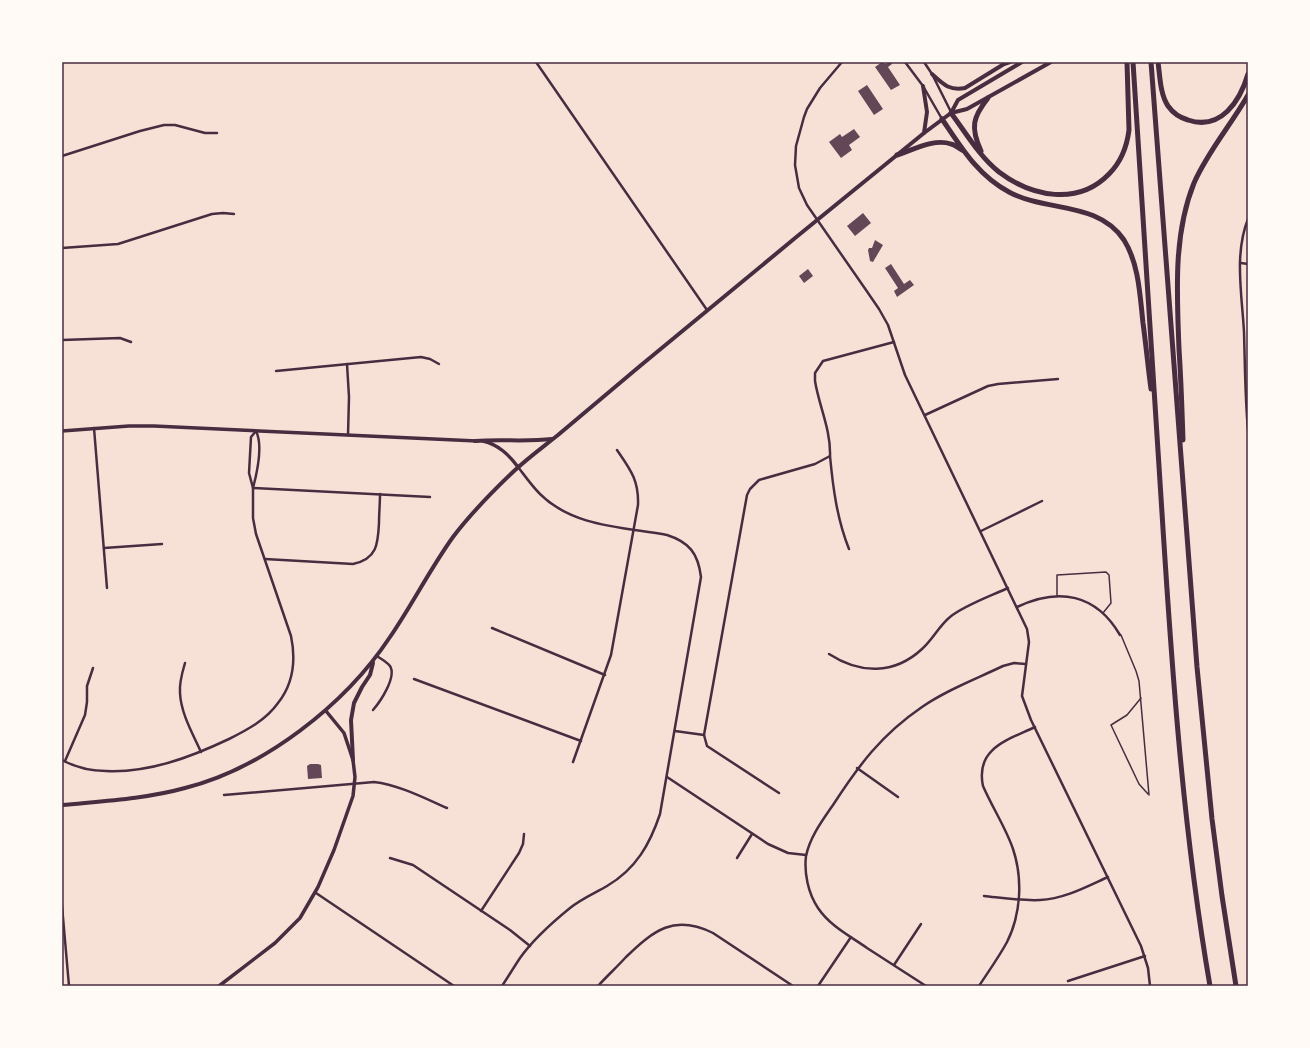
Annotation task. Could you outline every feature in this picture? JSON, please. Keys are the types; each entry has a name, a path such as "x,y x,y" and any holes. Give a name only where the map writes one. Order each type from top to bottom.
{"highway":[{"path":"951,113 984,159 999,172 1013,181 1042,192 1068,195 1077,194 1094,187 1112,171 1119,162 1128,139 1127,62"},
{"path":"1133,62 1172,667 1179,745 1197,898 1210,986"},
{"path":"1152,62 1197,666 1222,896 1236,986"},
{"path":"1158,62 1163,97 1168,106 1182,118 1192,122 1211,121 1227,112 1232,107 1243,89 1248,74"},
{"path":"1186,519 1177,298 1180,233 1183,217 1194,183 1212,151 1248,95"},
{"path":"984,159 976,140 974,120 979,109 988,98"},
{"path":"942,119 963,150 987,178 1022,199 1094,215 1106,221 1116,230 1124,241 1135,266 1138,284 1157,446"},
{"path":"897,155 938,143 952,144 963,150"}],"main road":[{"path":"932,74 946,86 958,89 965,88 1004,64 1010,62"},
{"path":"951,113 958,100 1022,62"},
{"path":"62,805 128,799 153,795 188,788 205,782 260,757 326,711 353,685 377,656 453,538 488,496 518,467 707,310 942,119 951,113 967,109 1051,62"},
{"path":"923,86 927,105 924,133"},
{"path":"475,441 533,441 553,439"},
{"path":"353,760 351,720 354,703 370,675 374,660"}],"street":[{"path":"536,62 707,310"},
{"path":"842,62 820,88 807,109 796,146 795,164 799,188 807,205 879,309 888,325 905,375 1027,629 1029,642 1022,696 1035,728 1141,946 1148,968 1150,986"},
{"path":"905,62 923,86 942,119"},
{"path":"924,62 932,74 951,113"},
{"path":"62,156 140,131 164,125 175,125 205,133 217,133"},
{"path":"62,248 118,244 212,214 234,214"},
{"path":"1248,219 1243,235 1240,279 1244,331 1248,430"},
{"path":"1241,263 1248,264"},
{"path":"62,340 120,338 132,342"},
{"path":"849,549 838,514 830,456 830,444 815,381 815,373 823,361 894,342"},
{"path":"276,371 422,357 439,364"},
{"path":"347,364 349,397 348,435"},
{"path":"925,415 988,386 1058,379"},
{"path":"62,431 94,428 154,426 475,441 489,443 501,449 540,494 570,515 584,520 667,534 689,547 699,564 701,584 667,777 660,814 655,830 639,859 632,867 616,880 579,901 570,908 530,946 502,986"},
{"path":"94,428 107,588"},
{"path":"253,488 249,473 251,437 256,431"},
{"path":"93,668 87,686 85,715 63,761 91,770 116,771 158,765 201,752 235,736 264,718 279,703 289,683 293,662 292,645 252,518 253,488 257,473 259,438 256,431"},
{"path":"573,762 605,675 615,640 638,505 637,486 630,469 617,450"},
{"path":"780,793 707,746 704,735 747,495 750,489 760,480 815,464 830,456"},
{"path":"253,488 430,497"},
{"path":"264,559 353,564 367,559 376,547 378,539 380,494"},
{"path":"981,531 1042,501"},
{"path":"104,548 162,544"},
{"path":"829,654 852,666 883,668 894,666 907,660 923,649 950,617 959,611 1008,588"},
{"path":"1017,607 1042,598 1057,596 1076,598 1088,602 1103,613 1113,622 1120,635"},
{"path":"492,628 605,675"},
{"path":"373,710 381,700 389,683 392,671 390,667 377,656"},
{"path":"185,663 180,686 181,702 201,752"},
{"path":"926,986 831,923 817,907 809,888 806,855 819,826 857,768 885,736 923,706 949,692 1003,666 1026,664"},
{"path":"414,679 581,741"},
{"path":"219,986 280,938 300,918 316,893 341,830 353,796 355,784 353,760 344,733 326,711"},
{"path":"979,986 1006,943 1016,919 1019,900 1019,880 1014,854 983,786 981,777 982,768 987,755 993,749 1000,744 1035,728"},
{"path":"675,731 704,735"},
{"path":"857,768 898,797"},
{"path":"667,777 777,849 788,853 806,855"},
{"path":"224,795 364,782 384,783 447,808"},
{"path":"481,911 519,853 523,844 524,834"},
{"path":"737,858 752,834"},
{"path":"390,858 413,865 510,930 530,946"},
{"path":"984,896 1019,900 1041,900 1054,898 1080,890 1108,877"},
{"path":"316,893 454,986"},
{"path":"62,906 69,986"},
{"path":"894,965 921,924"},
{"path":"598,986 652,934 672,925 684,925 703,928 713,933 793,986"},
{"path":"818,986 850,937"},
{"path":"1068,981 1145,956"}],"lane":[{"path":"1057,596 1057,575 1106,572 1109,575 1111,603 1103,613"},
{"path":"1120,635 1136,671 1141,698 1149,795 1139,784 1111,725 1127,714 1141,698"}],"building":[{"path":"882,62 885,64 891,62 892,64 888,67 900,85 891,90 875,67"},
{"path":"867,85 883,109 874,115 858,91"},
{"path":"854,129 860,137 849,145 852,150 841,158 829,142 840,134 842,137"},
{"path":"863,213 871,223 855,236 847,226"},
{"path":"875,240 883,245 873,262 870,261 868,250 869,248 872,248"},
{"path":"891,264 904,284 910,280 914,285 897,297 894,291 898,288 885,268"},
{"path":"808,269 813,276 804,283 799,276"},
{"path":"310,764 321,765 322,778 308,779 307,766"}]}
